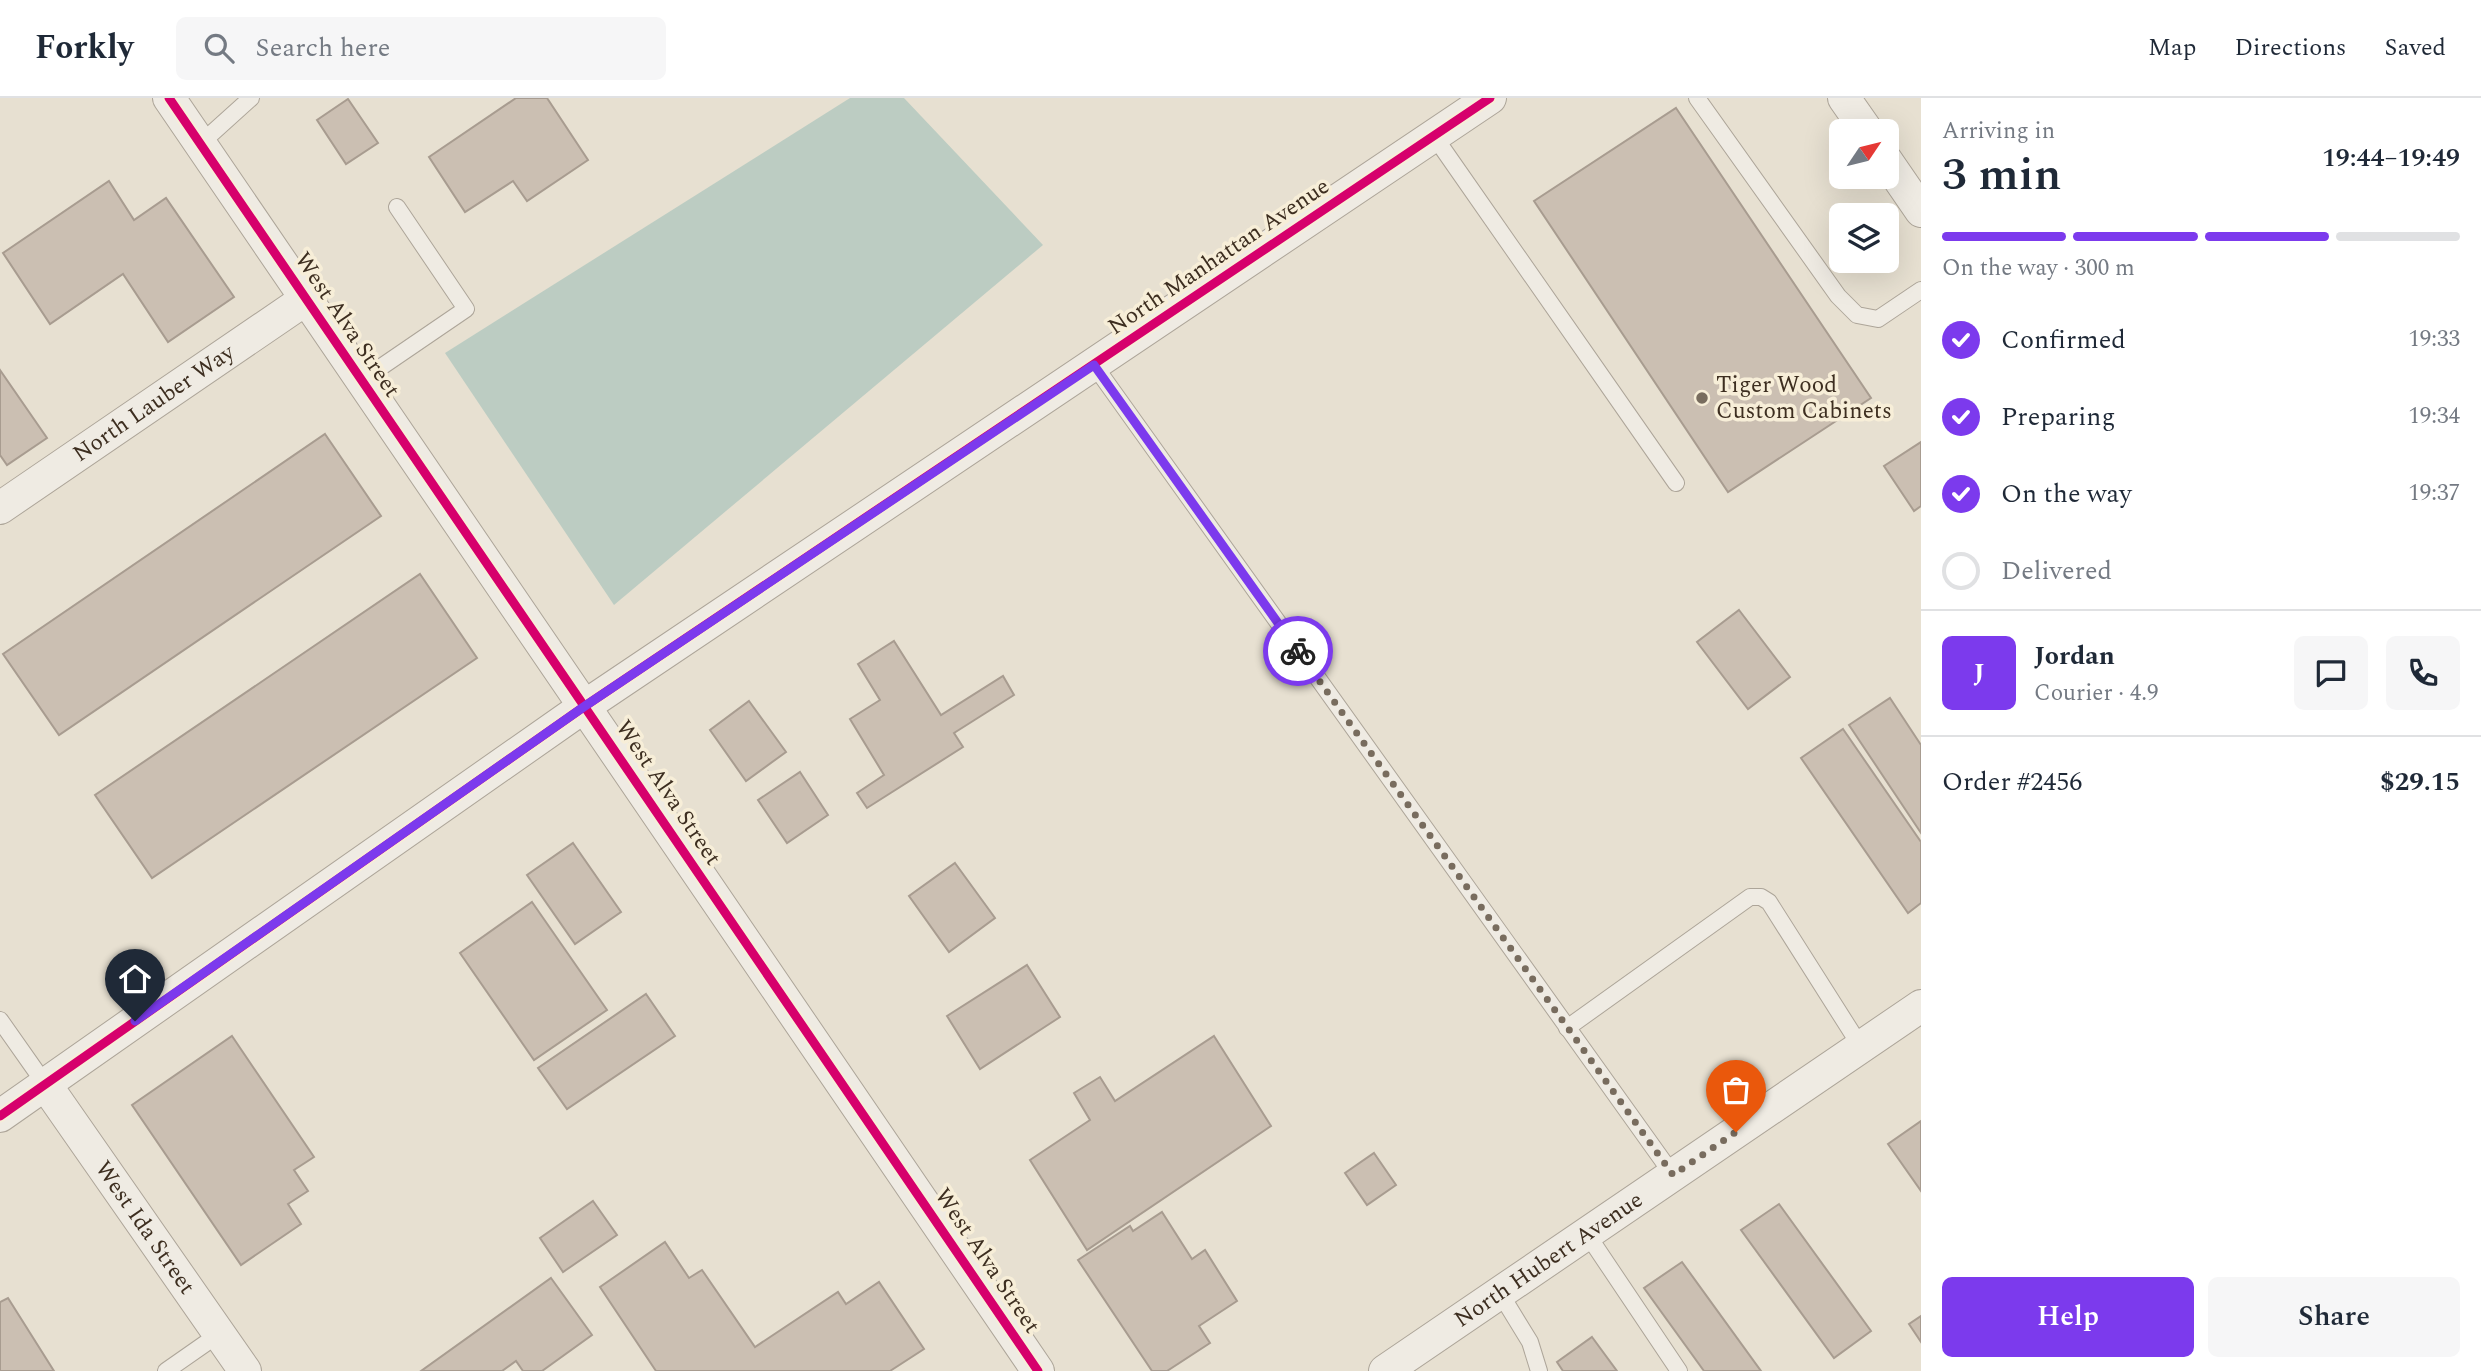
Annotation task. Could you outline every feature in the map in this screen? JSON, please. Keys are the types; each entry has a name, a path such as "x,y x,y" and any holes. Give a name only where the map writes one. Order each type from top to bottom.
{"street":[{"name":"West Alva Street","path":"169,98 1038,1371"},
{"name":"North Manhattan Avenue","path":"0,1116 585,706 1490,98"},
{"path":"1844,98 1859,119"},
{"path":"1899,179 1921,211"},
{"name":"North Lauber Way","path":"0,508 306,299"},
{"name":"North Hubert Avenue","path":"1385,1371 1921,1006"},
{"name":"West Ida Street","path":"45,1084 245,1371"}],"lane":[{"path":"200,144 251,98"},
{"path":"1697,98 1838,296 1857,315 1878,319 1921,290"},
{"path":"1434,136 1676,483"},
{"path":"362,380 466,309 397,207"},
{"path":"1094,365 1673,1175"},
{"path":"1567,1028 1750,897 1761,897 1769,902 1861,1047"},
{"path":"0,1020 45,1084"},
{"path":"1587,1234 1679,1371"},
{"path":"1500,1293 1530,1342 1539,1371"},
{"path":"166,1371 219,1334"}],"shaded area":[{"path":"850,98 904,98 1043,245 614,605 445,353"}],"building":[{"path":"516,98 547,98 588,160 527,201 513,181 465,212 429,157"},
{"path":"348,99 378,143 346,164 317,120"},
{"path":"1676,108 1871,398 1728,492 1534,201"},
{"path":"109,181 134,220 166,198 234,297 168,342 123,274 50,324 3,253"},
{"path":"0,370 47,438 7,465 0,455"},
{"path":"325,434 381,516 59,735 3,654"},
{"path":"1921,442 1921,506 1914,511 1884,466"},
{"path":"420,574 477,658 152,878 95,795"},
{"path":"1739,610 1790,677 1748,709 1697,642"},
{"path":"894,641 941,715 1003,676 1014,695 954,733 963,747 867,808 857,793 884,775 850,719 880,700 858,664"},
{"path":"1890,698 1921,745 1921,833 1849,725"},
{"path":"749,701 786,752 746,781 710,730"},
{"path":"1843,729 1921,842 1921,903 1908,913 1801,758"},
{"path":"800,772 828,815 787,843 758,800"},
{"path":"573,843 621,912 575,944 527,875"},
{"path":"955,863 995,918 949,952 909,896"},
{"path":"532,902 607,1010 534,1060 460,953"},
{"path":"1027,965 1060,1017 980,1069 947,1016"},
{"path":"646,994 675,1036 567,1109 538,1068"},
{"path":"232,1036 314,1157 294,1170 308,1191 288,1204 301,1224 241,1265 132,1105"},
{"path":"1214,1036 1271,1126 1087,1250 1030,1160 1090,1120 1074,1093 1100,1077 1115,1101"},
{"path":"1921,1121 1921,1191 1888,1144"},
{"path":"1374,1153 1396,1185 1367,1205 1345,1173"},
{"path":"593,1201 617,1235 563,1272 540,1238"},
{"path":"1779,1204 1871,1331 1834,1358 1741,1230"},
{"path":"1162,1212 1192,1259 1205,1250 1237,1301 1199,1326 1210,1343 1167,1371 1152,1371 1078,1260 1130,1226 1133,1231"},
{"path":"665,1242 689,1278 702,1270 755,1347 838,1292 846,1304 879,1282 924,1349 890,1371 656,1371 600,1287"},
{"path":"1682,1262 1761,1371 1704,1371 1644,1288"},
{"path":"551,1278 592,1335 542,1371 523,1371 516,1361 502,1371 421,1371"},
{"path":"8,1298 54,1371 0,1371 0,1302"},
{"path":"1921,1316 1921,1342 1909,1324"},
{"path":"1592,1337 1617,1371 1563,1371 1557,1362"}],"cycle path":[{"path":"169,98 1038,1371"},
{"path":"0,1116 585,706 1490,98"}],"way so far":[{"path":"1298,651 1673,1175 1736,1132"}],"place":[{"name":"Tiger Wood Custom Cabinets","path":"1702,398"}],"route":[{"path":"135,1021 585,706 1094,365 1298,651"}]}
